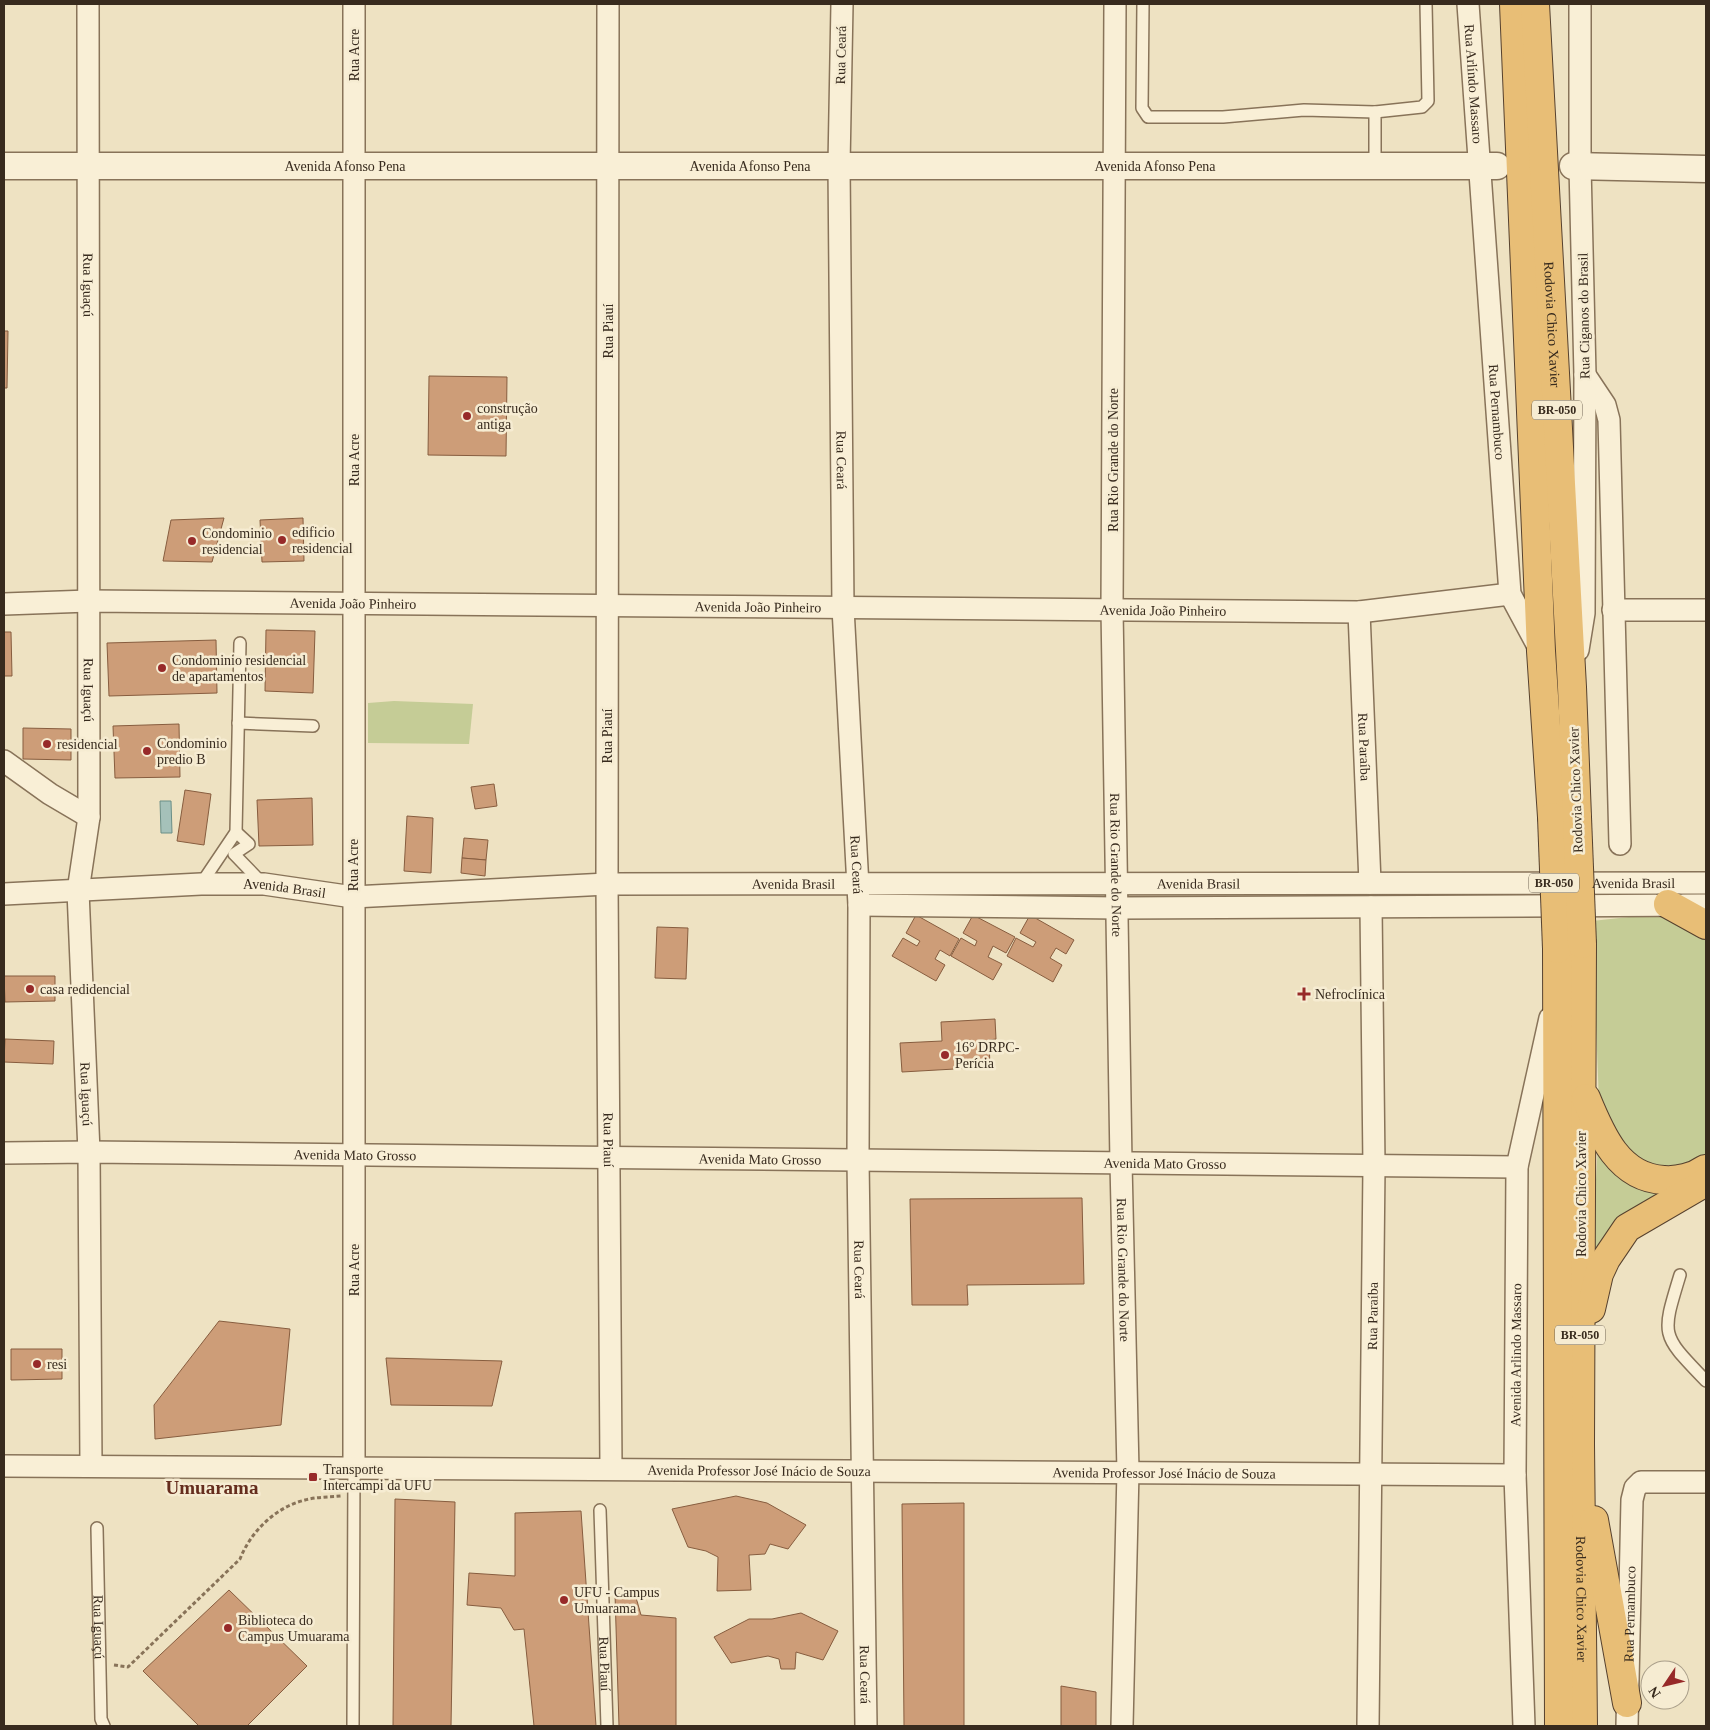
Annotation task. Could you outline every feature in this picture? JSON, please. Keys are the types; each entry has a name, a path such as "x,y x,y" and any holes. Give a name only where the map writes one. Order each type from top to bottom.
{"highway":[{"name":"Rodovia Chico Xavier","path":"1514,4 1541,651 1564,817 1570,946 1582,1090 1580,1444 1583,1726"},
{"name":"Rodovia Chico Xavier","path":"1535,4 1572,687 1564,817"},
{"path":"1668,904 1706,925"},
{"name":"Rodovia Chico Xavier","path":"1559,1726 1557,986 1570,946"},
{"path":"1582,1090 1600,1132 1612,1150 1630,1170 1652,1180 1676,1181 1706,1168"},
{"path":"1580,1357 1599,1274 1616,1242 1634,1223 1706,1182"},
{"path":"1580,1444 1627,1715"}],"street":[{"name":"Rua Iguaçú","path":"88,4 89,817 78,891 89,1152 91,1466"},
{"name":"Rua Acre","path":"354,4 354,1468"},
{"name":"Rua Piauí","path":"608,4 607,884 611,1468"},
{"name":"Rua Ceará","path":"842,4 839,166 843,608 856,884 859,905 858,1160 866,1726"},
{"name":"Rua Rio Grande do Norte","path":"1115,4 1112,610 1128,1471 1122,1726"},
{"name":"Rua Arlíndo Massaro","path":"1468,4 1488,165"},
{"name":"Rua Ciganos do Brasil","path":"1572,687 1584,613 1586,375 1577,166 1580,4"},
{"name":"Avenida Afonso Pena","path":"4,166 1488,165"},
{"name":"Rua Pernambuco","path":"1488,165 1510,594 1541,651"},
{"path":"1577,166 1706,169"},
{"path":"1586,375 1605,405 1609,420 1620,844"},
{"name":"Avenida João Pinheiro","path":"4,604 89,601 1359,612 1510,594"},
{"path":"1613,610 1706,610"},
{"name":"Rua Paraíba","path":"1359,612 1370,883"},
{"path":"4,761 50,794 89,817"},
{"name":"Avenida Brasil","path":"4,894 200,884 264,884 353,897 607,884 1706,883"},
{"name":"Avenida Brasil","path":"859,905 1118,908 1706,905"},
{"name":"Rua Paraíba","path":"1368,1726 1374,1166 1371,907"},
{"name":"Avenida Arlindo Massaro","path":"1524,1726 1515,1475 1517,1167 1557,986"},
{"name":"Avenida Mato Grosso","path":"4,1153 354,1154 1517,1167"},
{"name":"Avenida Professor José Inácio de Souza","path":"4,1466 1128,1471 1515,1475"},
{"name":"Rua Pernambuco","path":"1627,1715 1632,1500 1635,1488 1641,1482 1706,1482"}],"lane":[{"path":"1143,4 1142,108 1148,117 1223,117 1304,110 1375,112 1422,107 1428,101 1426,4"},
{"path":"1375,112 1376,164"},
{"path":"200,884 236,832 240,643"},
{"path":"238,723 312,726"},
{"path":"236,832 249,844 234,854 264,884"},
{"path":"1680,1275 1667,1318 1668,1335 1677,1351 1706,1381"},
{"name":"Rua Acre","path":"354,1468 354,1726"},
{"name":"Rua Piauí","path":"600,1510 607,1726"},
{"name":"Rua Iguaçú","path":"97,1528 101,1719 104,1726"}],"path":[{"path":"100,1663 128,1667 240,1559 245,1545 264,1523 278,1513 305,1500 354,1494"}],"green space":[{"path":"394,701 473,704 469,744 368,743 368,703"},
{"path":"1663,915 1706,936 1706,1156 1680,1170 1653,1165 1623,1150 1599,1102 1592,921"},
{"path":"1598,1144 1675,1188 1605,1238 1592,1251"}],"water":[{"path":"160,801 171,801 172,833 161,833"}],"building":[{"path":"4,331 8,331 7,388 4,388"},
{"name":"construção antiga","path":"429,376 507,377 506,456 428,455"},
{"name":"Condominio residencial","path":"224,518 212,562 163,561 171,520"},
{"name":"edificio residencial","path":"303,518 304,561 262,562 260,520"},
{"path":"266,630 315,631 313,693 265,691"},
{"path":"4,632 11,632 12,676 4,676"},
{"name":"Condominio residencial de apartamentos","path":"216,640 217,693 109,696 107,643"},
{"name":"Condominio predio B","path":"179,724 180,777 115,778 113,726"},
{"name":"residencial","path":"23,728 71,729 71,760 23,759"},
{"path":"494,784 497,806 475,809 471,787"},
{"path":"185,790 211,794 204,845 177,841"},
{"path":"312,798 313,845 259,846 257,800"},
{"path":"407,816 433,818 431,873 404,871"},
{"path":"464,838 488,840 486,860 462,858"},
{"path":"462,858 486,860 485,876 461,873"},
{"path":"916,915 959,939 950,956 940,950 935,959 945,965 936,981 892,956 903,938 917,946 920,941 906,933"},
{"path":"973,915 1015,937 1006,953 993,946 988,957 1002,964 993,980 951,956 961,938 975,946 977,941 963,933"},
{"path":"1030,915 1074,940 1066,954 1056,948 1050,958 1062,965 1053,982 1007,956 1016,938 1033,947 1036,942 1020,933"},
{"path":"657,927 688,928 686,979 655,978"},
{"name":"casa redidencial","path":"4,976 55,976 55,1001 5,1002"},
{"name":"16° DRPC- Perícia","path":"995,1019 996,1039 989,1040 990,1067 902,1072 900,1043 942,1041 941,1022"},
{"path":"5,1039 54,1041 53,1064 4,1062"},
{"path":"1082,1198 1084,1284 967,1285 968,1305 912,1305 910,1199"},
{"path":"219,1321 290,1329 281,1425 155,1439 154,1405"},
{"name":"resi","path":"11,1349 62,1349 62,1379 11,1380"},
{"path":"386,1358 502,1361 492,1406 391,1405"},
{"path":"736,1496 767,1503 806,1525 788,1549 770,1544 765,1554 749,1555 751,1590 717,1591 718,1557 706,1551 688,1547 672,1509"},
{"path":"395,1499 455,1502 451,1726 393,1726"},
{"path":"964,1503 964,1726 904,1726 902,1504"},
{"path":"581,1511 596,1726 534,1726 524,1629 514,1630 501,1608 467,1605 469,1573 515,1576 515,1513"},
{"name":"Biblioteca do Campus Umuarama","path":"229,1590 307,1666 247,1726 199,1726 143,1671"},
{"path":"615,1594 635,1594 641,1615 676,1618 676,1726 619,1726"},
{"path":"801,1613 838,1631 823,1660 796,1652 795,1669 781,1669 779,1659 768,1656 731,1663 714,1637 749,1619 772,1619"},
{"path":"1061,1686 1096,1692 1096,1726 1061,1726"}],"place":[{"name":"construção antiga","path":"467,416"},
{"name":"edificio residencial","path":"282,540"},
{"name":"Condominio residencial","path":"192,541"},
{"name":"Condominio residencial de apartamentos","path":"162,668"},
{"name":"residencial","path":"47,744"},
{"name":"Condominio predio B","path":"147,751"},
{"name":"casa redidencial","path":"30,989"},
{"name":"Nefroclínica","path":"1304,994"},
{"name":"16° DRPC- Perícia","path":"945,1055"},
{"name":"resi","path":"37,1364"},
{"name":"Transporte Intercampi da UFU","path":"313,1477"},
{"name":"UFU - Campus Umuarama","path":"564,1600"},
{"name":"Biblioteca do Campus Umuarama","path":"228,1628"}],"district":[{"name":"Umuarama","path":"212,1487"}]}
